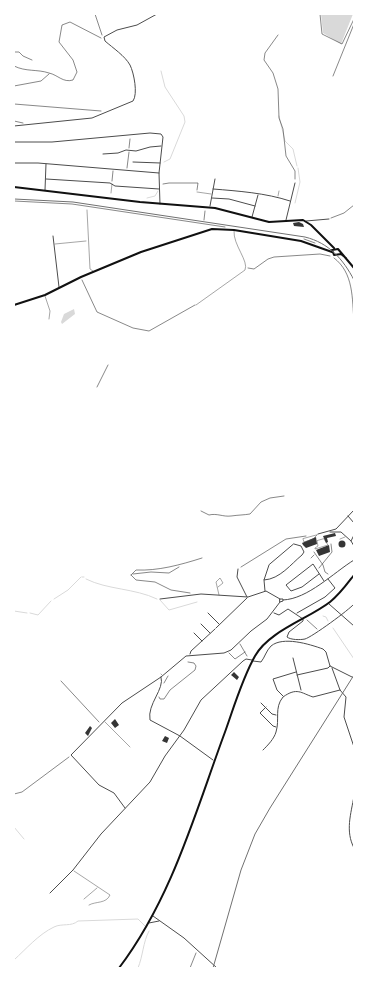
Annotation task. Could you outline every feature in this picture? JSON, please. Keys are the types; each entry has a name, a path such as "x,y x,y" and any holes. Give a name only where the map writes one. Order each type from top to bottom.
{"main road":[{"path":"14,186 160,204 210,207 269,222 306,221 346,258"},
{"path":"14,306 45,295 96,270 153,247 217,228 301,241 332,252 339,252 354,268"},
{"path":"332,252 334,247"},
{"path":"119,968 150,923 185,842 214,760 253,661 267,642 329,603 340,593 354,574"}],"street":[{"path":"14,126 92,118 108,113 132,102 136,96 130,65 104,38 117,30 133,27 157,14"},
{"path":"14,142 52,142 150,133 163,135 159,173 160,204"},
{"path":"103,154 126,150 136,151 150,147 162,146"},
{"path":"133,162 160,163"},
{"path":"14,163 46,163 159,173"},
{"path":"45,190 46,163"},
{"path":"46,179 112,184 115,186 159,190"},
{"path":"210,207 215,180"},
{"path":"286,221 295,183"},
{"path":"111,193 112,184"},
{"path":"213,189 231,190 278,197 290,201"},
{"path":"278,197 279,190"},
{"path":"197,192 212,194"},
{"path":"252,217 258,195"},
{"path":"212,198 229,199 255,206"},
{"path":"87,210 90,269 96,270"},
{"path":"306,221 329,219"},
{"path":"196,305 243,273 247,267 235,242 234,230"},
{"path":"53,236 60,288"},
{"path":"55,244 88,241"},
{"path":"45,295 50,311 50,319"},
{"path":"329,532 336,529 354,510"},
{"path":"348,516 354,523"},
{"path":"318,534 341,532 351,541 354,546"},
{"path":"317,535 313,539 304,542 303,539 317,535"},
{"path":"351,541 354,536"},
{"path":"340,539 347,537"},
{"path":"324,539 326,543 327,542 328,545 315,549 318,546 317,541 324,539"},
{"path":"264,580 270,580 281,574 302,555 304,552 301,546 294,544 269,565 264,580 266,591"},
{"path":"126,808 114,793 99,785 71,755 122,703 186,656 190,654 228,652 273,613 280,602 301,596 354,560"},
{"path":"319,574 292,591 286,586 313,564 324,581"},
{"path":"238,569 237,576 248,597"},
{"path":"296,614 325,597 335,588 327,578"},
{"path":"218,587 223,583 222,579 216,580 219,595"},
{"path":"160,600 201,594 226,597 248,597 266,591 283,600"},
{"path":"190,654 191,651 248,597"},
{"path":"329,603 354,626"},
{"path":"273,613 279,615 286,609 304,618 303,621 289,632 287,637 290,639 305,639 342,616 354,604"},
{"path":"208,613 220,624"},
{"path":"201,624 210,633"},
{"path":"194,633 202,641"},
{"path":"50,893 73,870 102,834 150,782 201,700 242,661 248,659 261,662 274,644 289,641 323,648 326,652 340,690 346,697 344,717 354,747"},
{"path":"293,658 301,691"},
{"path":"297,676 329,668 331,666"},
{"path":"331,666 354,678"},
{"path":"283,697 277,690 273,679 296,672"},
{"path":"161,675 162,683 150,709 149,719 153,723 180,736 214,760"},
{"path":"263,750 274,737 277,727 278,706 283,697 290,693 301,691 313,697 340,690"},
{"path":"261,703 272,714 277,715"},
{"path":"266,707 260,713 273,726 277,727"},
{"path":"104,722 130,747"},
{"path":"354,796 349,824 350,839 354,848"},
{"path":"73,870 110,895 109,898 100,902 93,902 88,905"},
{"path":"84,899 98,888"},
{"path":"153,916 156,921"},
{"path":"153,916 177,932 217,968"},
{"path":"150,923 159,921"}],"path":[{"path":"95,14 104,38"},
{"path":"320,14 322,34 340,44 343,43 354,18"},
{"path":"14,66 23,70 50,73 67,81 73,80 77,75 73,60 59,42 61,26 70,22 104,38"},
{"path":"333,76 354,24"},
{"path":"278,35 273,44 265,53 264,60 273,72 278,89 279,118 283,129 286,156 295,171 295,183"},
{"path":"14,52 19,52 23,56 32,60"},
{"path":"14,86 41,81 47,78 50,73"},
{"path":"14,104 55,106 108,113"},
{"path":"14,121 23,123"},
{"path":"112,184 113,168"},
{"path":"160,185 169,183 198,183 197,192"},
{"path":"14,202 72,204 226,227"},
{"path":"329,219 344,213 354,205"},
{"path":"204,220 205,207"},
{"path":"300,238 321,245"},
{"path":"247,267 254,269 268,258 274,257 325,254 338,260 350,279 354,321"},
{"path":"81,277 97,312 140,330 149,331 196,305"},
{"path":"97,387 108,365"},
{"path":"201,511 207,515 215,514 230,516 250,514 261,502 270,498 284,496"},
{"path":"238,569 288,538 297,537"},
{"path":"319,568 323,566 332,552 331,544"},
{"path":"315,549 315,554 323,566 324,572 330,577"},
{"path":"311,558 315,554"},
{"path":"131,575 136,570 145,571 153,568 168,568 202,558"},
{"path":"131,575 151,572 169,573 179,568 179,565"},
{"path":"131,575 136,580 155,582 171,590 196,593"},
{"path":"304,618 318,630"},
{"path":"241,641 240,644 248,659"},
{"path":"228,652 235,659 245,652"},
{"path":"159,694 159,698 164,699 170,690 195,670 196,666 194,663 188,662"},
{"path":"164,684 168,676"},
{"path":"60,680 101,725"},
{"path":"14,794 24,790 60,765 71,755"},
{"path":"190,968 198,950"}],"shaded area":[{"path":"321,14 353,14 341,44 323,33"},
{"path":"74,309 75,314 62,324 61,322 64,314"}],"building":[{"path":"299,222 303,224 304,227 294,226 293,223"},
{"path":"335,533 336,536 327,538 328,542 326,543 323,536"},
{"path":"316,537 317,544 306,548 303,545 302,543"},
{"path":"342,541 345,544 342,547 339,544"},
{"path":"329,545 330,552 319,556 316,550"},
{"path":"234,672 239,677 237,680 231,675"},
{"path":"115,719 119,725 115,728 111,723"},
{"path":"90,726 92,728 88,736 85,733"},
{"path":"165,736 169,738 167,743 162,741"}],"waterway":[{"path":"161,71 165,87 184,116 185,122 170,159 164,162"},
{"path":"279,116 285,141 293,149 297,166"},
{"path":"295,203 300,182 298,168"},
{"path":"147,198 155,196 158,191"},
{"path":"54,599 68,590 81,577"},
{"path":"86,579 94,583 148,595 157,599"},
{"path":"160,600 169,610 197,602"},
{"path":"30,613 38,615 51,601"},
{"path":"14,611 27,613"},
{"path":"323,616 326,617 328,621"},
{"path":"333,628 354,659"},
{"path":"14,827 24,839"},
{"path":"14,960 48,930 57,926 72,924 78,921 138,919 145,926"},
{"path":"138,968 145,940 149,931"}],"railway":[{"path":"14,199 73,202 305,237 321,243 334,253 345,265 354,280"},
{"path":"213,968 241,870 255,834 354,675"}]}
